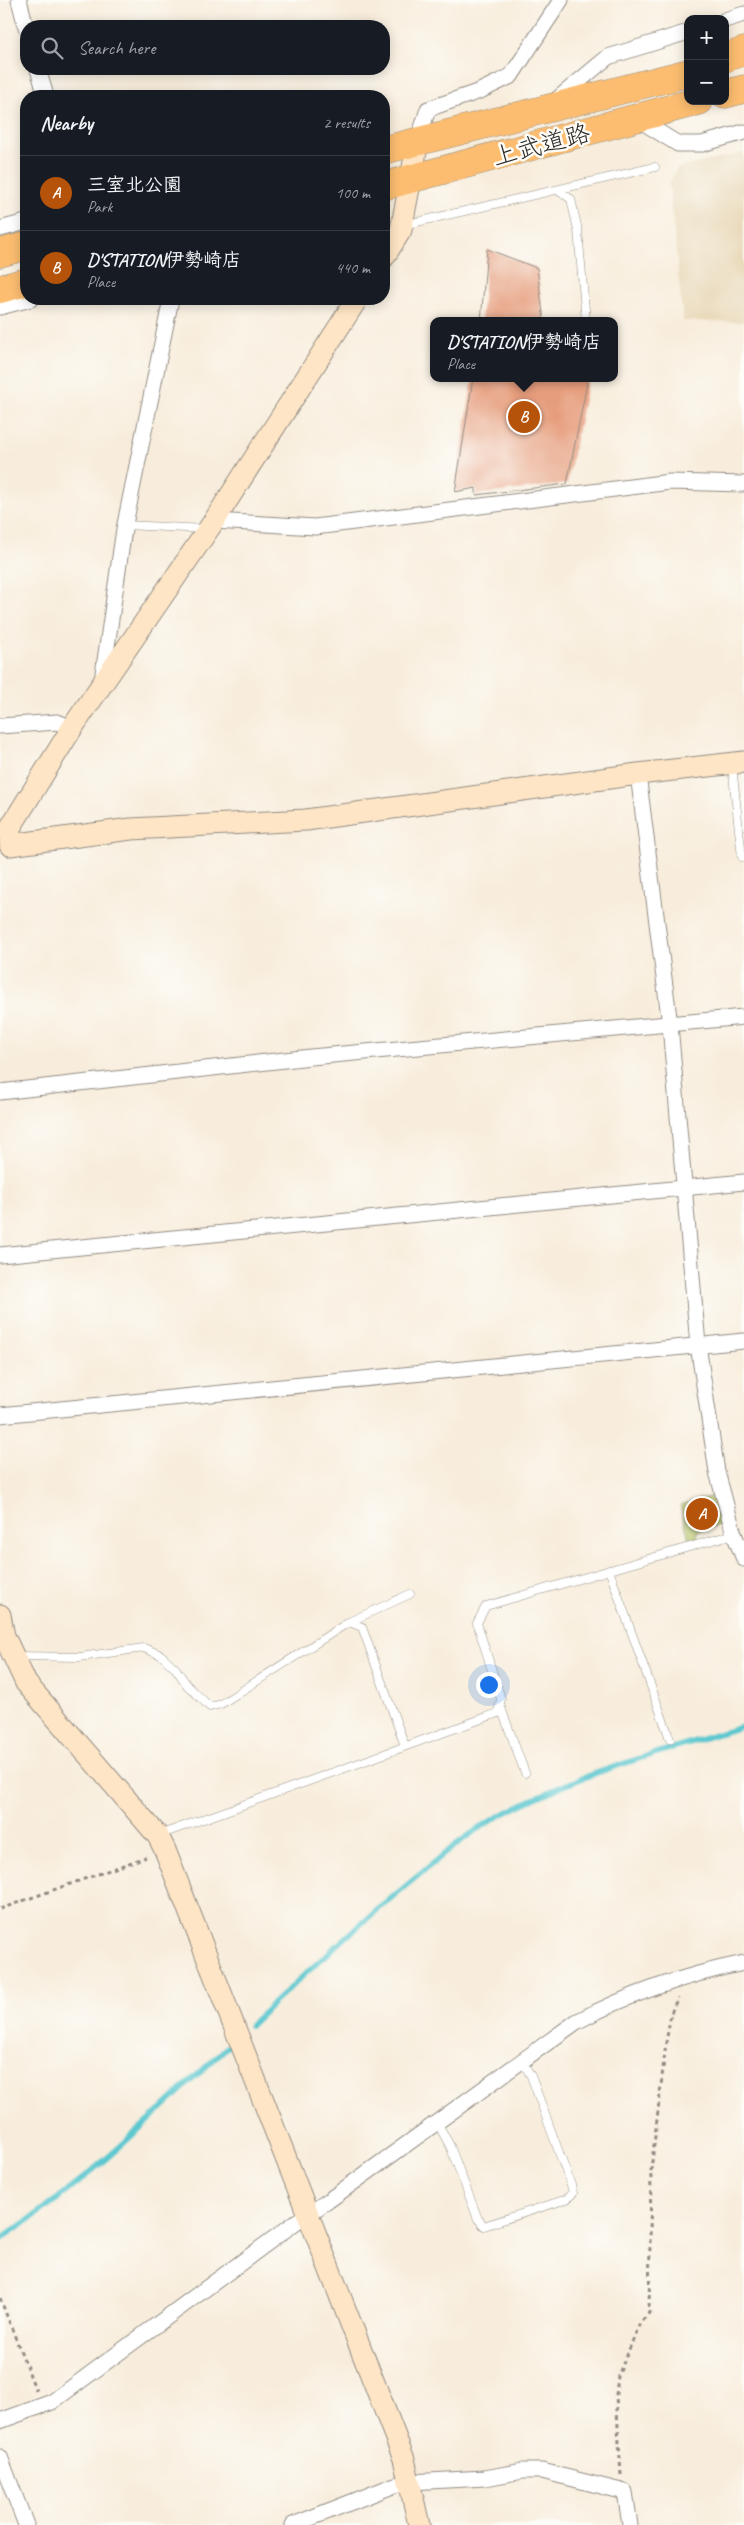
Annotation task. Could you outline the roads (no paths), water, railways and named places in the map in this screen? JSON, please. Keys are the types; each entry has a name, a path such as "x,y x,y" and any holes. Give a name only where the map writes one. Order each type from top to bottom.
{"highway":[{"path":"729,57 744,51"},
{"path":"729,63 744,59"},
{"name":"上武道路","path":"396,145 684,74"},
{"path":"729,93 744,89"},
{"name":"上武道路","path":"393,185 684,105"},
{"path":"0,253 20,248"},
{"path":"0,289 20,284"}],"street":[{"path":"19,0 24,20"},
{"path":"390,247 402,226 393,185 396,145 428,109 480,91 511,76 561,0"},
{"path":"729,19 744,14"},
{"path":"546,109 608,57 684,33"},
{"path":"40,75 44,90"},
{"path":"636,118 678,144 702,144 744,132"},
{"path":"0,229 20,224"},
{"path":"0,307 20,302"},
{"path":"102,682 125,525 170,305"},
{"path":"353,305 211,525 72,728 10,828 5,846 131,829 306,820 638,774 738,763"},
{"path":"211,525 315,527 670,482 744,484"},
{"path":"0,726 57,722 72,728"},
{"path":"638,774 670,1025 698,1345 717,1472 734,1534 744,1559"},
{"path":"0,1092 311,1057 744,1017"},
{"path":"0,1255 744,1182"},
{"path":"0,1415 328,1384 744,1341"},
{"path":"0,1615 4,1636 26,1683 161,1842 309,2213 404,2460 419,2525"},
{"path":"0,2421 52,2402 309,2213 576,2022 604,2008 677,1980 744,1963"},
{"path":"0,2457 26,2525"},
{"path":"293,2525 395,2485 410,2482 476,2479 523,2471 542,2472 625,2492 630,2525"}],"lane":[{"path":"402,226 655,167"},
{"path":"557,190 571,199 578,230 586,317"},
{"path":"125,525 211,525"},
{"path":"738,763 742,857"},
{"path":"161,1842 405,1746 498,1712 502,1699 477,1623 486,1606 734,1534"},
{"path":"609,1570 670,1739"},
{"path":"13,1656 80,1657 144,1648 161,1655 176,1669 187,1685 210,1707 221,1704 348,1622 410,1594"},
{"path":"348,1622 362,1628 405,1746"},
{"path":"500,1705 525,1773"},
{"path":"437,2122 450,2146 478,2218 484,2226 567,2199 572,2192 571,2185 531,2076 522,2061"}],"waterway":[{"path":"250,2025 388,1901 457,1844 489,1822 550,1791 614,1767 744,1726"},
{"path":"0,2240 31,2219 90,2173 228,2046"}],"place":[{"name":"D'STATION伊勢崎店","path":"524,417"},
{"name":"三室北公園","path":"702,1514"}]}
